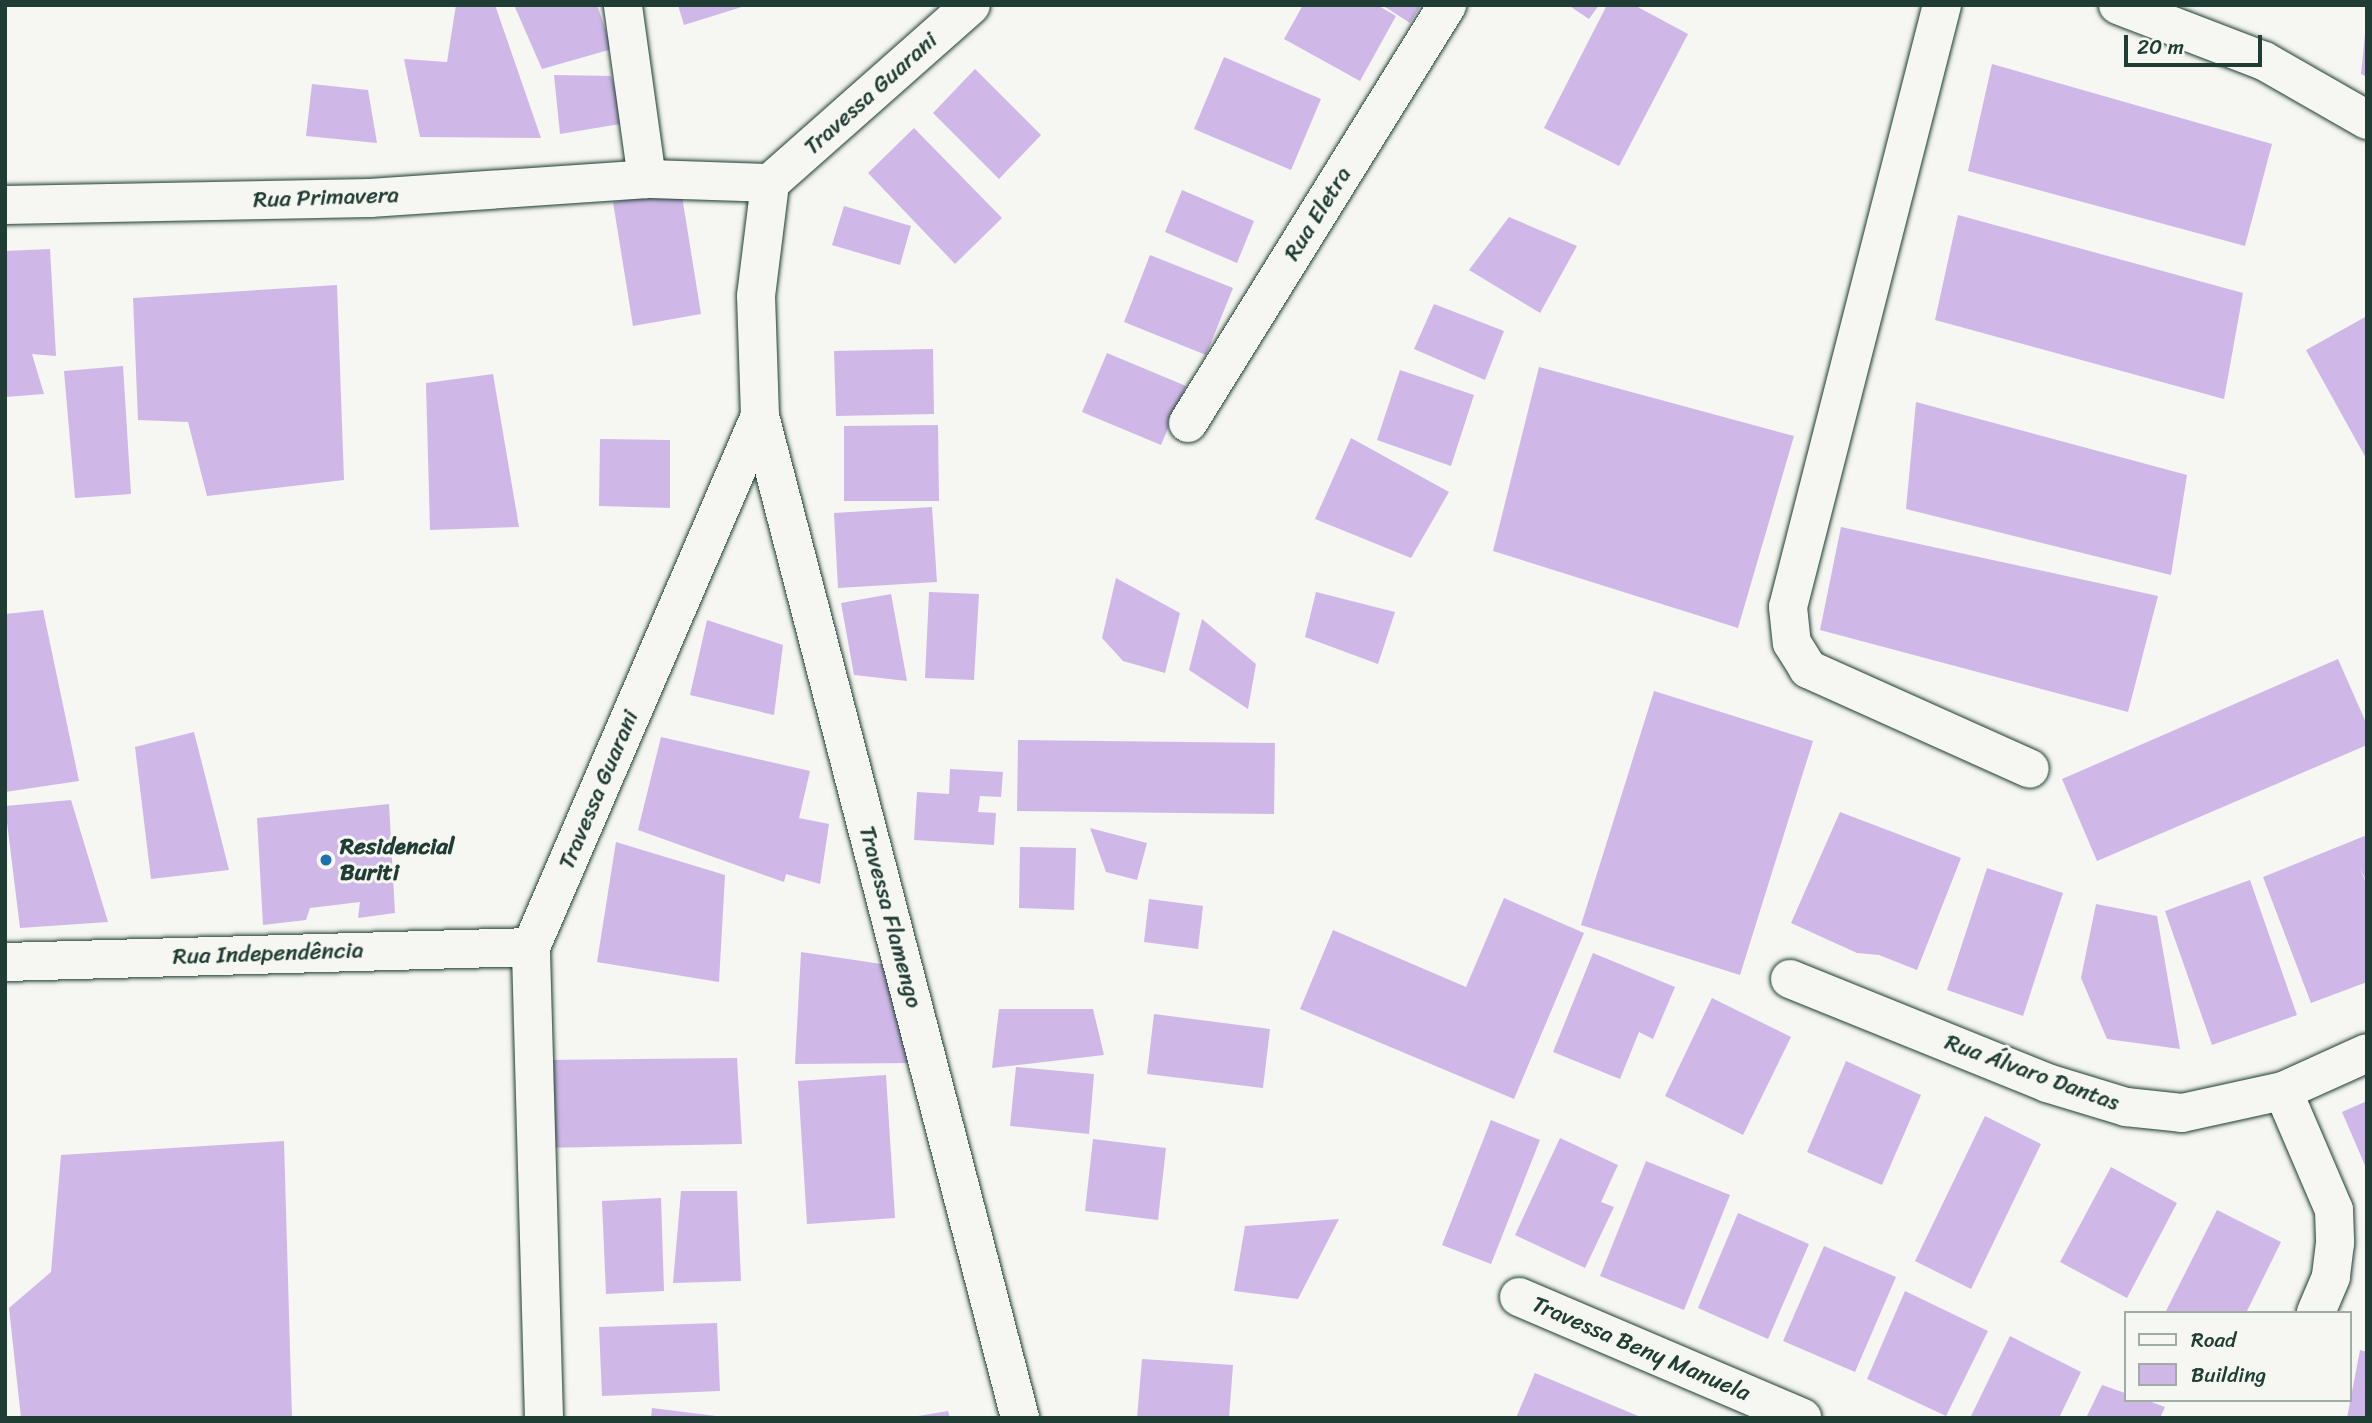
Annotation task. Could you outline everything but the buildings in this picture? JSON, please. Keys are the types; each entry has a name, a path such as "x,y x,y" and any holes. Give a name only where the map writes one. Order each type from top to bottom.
{"street":[{"path":"623,5 647,179 771,183"},
{"name":"Travessa Guarani","path":"544,1418 531,947 760,416 756,296 771,183 971,5"},
{"name":"Rua Eletra","path":"1188,423 1447,5"},
{"path":"1942,5 1788,607 1793,643 1808,669 2030,769"},
{"path":"2122,6 2264,61 2367,120"},
{"name":"Rua Primavera","path":"5,205 370,198 647,179"},
{"name":"Travessa Flamengo","path":"760,416 1020,1418"},
{"name":"Rua Independência","path":"5,962 531,947"},
{"name":"Rua Álvaro Dantas","path":"1790,979 2047,1083 2126,1107 2182,1113 2283,1091 2367,1053"},
{"path":"2283,1091 2334,1210 2335,1243 2331,1277 2317,1311"},
{"name":"Travessa Beny Manuela","path":"1519,1297 1802,1418"}],"place":[{"name":"Residencial Buriti","path":"326,860"}]}
